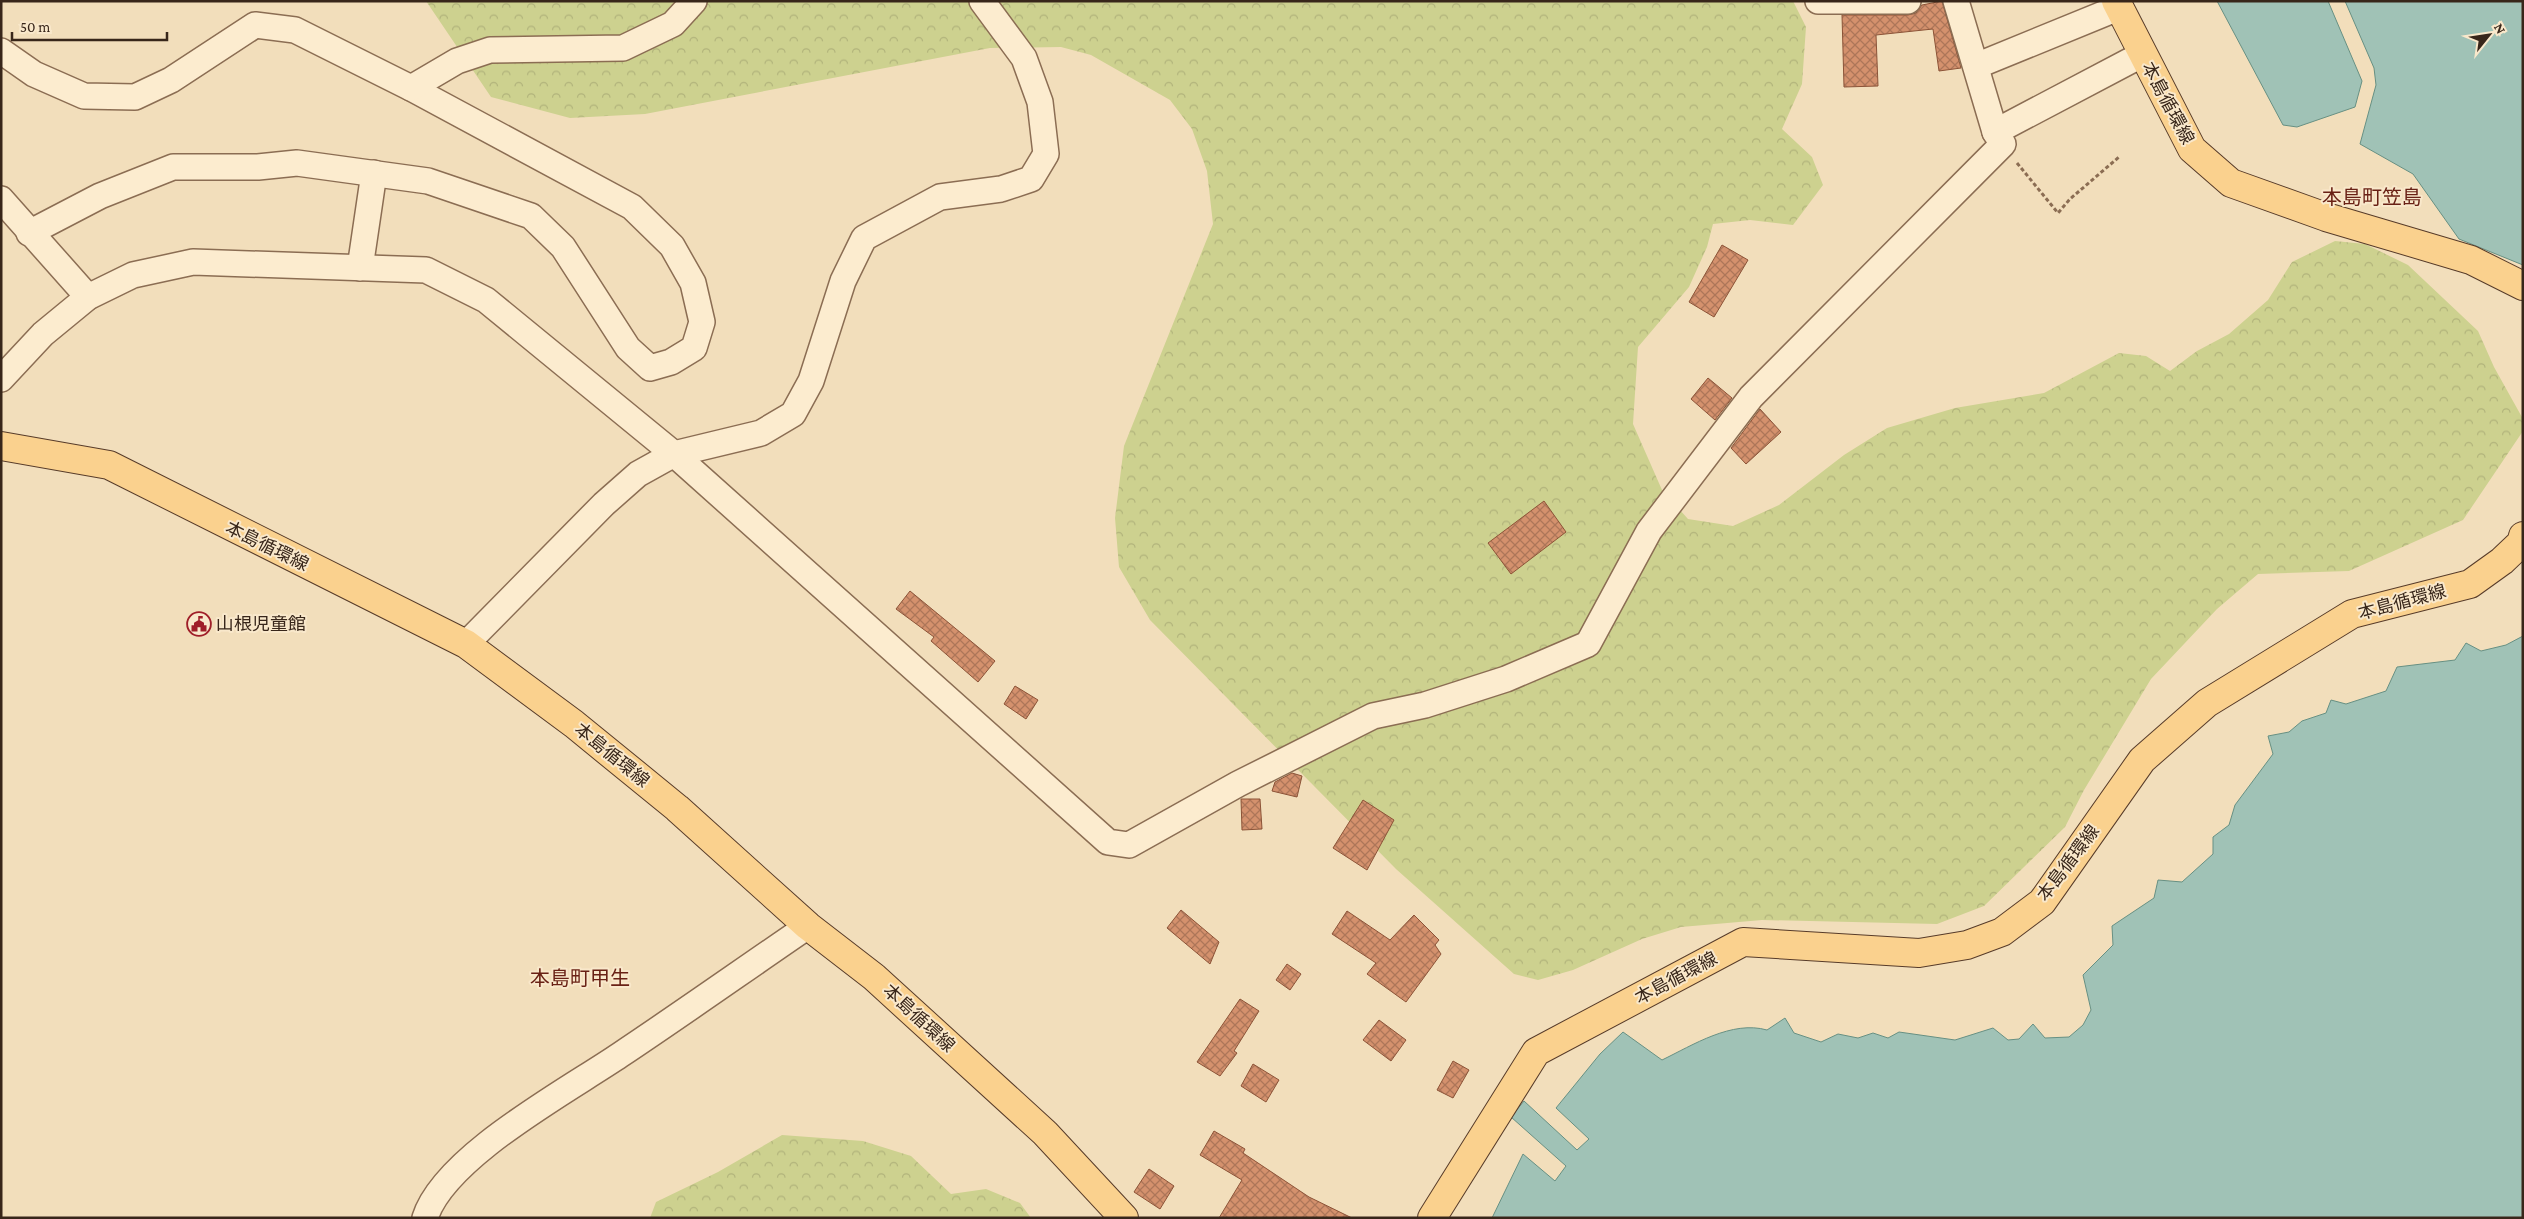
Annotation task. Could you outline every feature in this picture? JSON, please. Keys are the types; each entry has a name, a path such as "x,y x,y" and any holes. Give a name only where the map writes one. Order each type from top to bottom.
{"main road":[{"name":"本島循環線","path":"2117,5 2192,149 2231,183 2326,217 2472,260 2523,286"},
{"name":"本島循環線","path":"1,446 109,465 227,526 466,644 574,724 677,808 808,926 874,977 1038,1127 1124,1218"},
{"name":"本島循環線","path":"1432,1218 1536,1052 1743,942 1919,953 1967,945 2002,932 2042,902 2142,760 2207,703 2352,614 2470,584 2502,561 2521,543 2523,536"}],"street":[{"path":"411,88 457,61 490,50 623,48 674,24 694,1"},
{"path":"466,644 604,504 638,474 674,454 762,434 793,414 811,381 843,282 864,238 940,197 1001,189 1031,179 1046,154 1040,102 1024,58 982,1"},
{"path":"1818,1 1908,1"},
{"path":"1956,1 1999,138"},
{"path":"1976,66 2117,5"},
{"path":"1,51 34,74 84,96 135,97 171,80 255,25 295,30 411,88 632,207 672,246 693,283 702,322 694,348 671,362 650,368 628,348 563,247 530,216 428,181 374,173 297,163 258,167 173,167 100,196 29,233"},
{"path":"1,379 43,334 88,297 132,275 194,262 426,270 486,300 674,454 1108,842 1129,844 1238,784 1373,716 1425,705 1497,682 1588,644 1649,531 1751,397 1999,138 2143,54"},
{"path":"360,268 374,173"},
{"path":"1,198 29,233 88,297"},
{"path":"425,1218 429,1204 456,1172 528,1114 619,1056 808,926"}],"path":[{"path":"1999,138 2058,213 2070,199 2118,157"}],"green space":[{"path":"426,1 1793,1 1806,27 1802,84 1782,129 1812,157 1823,185 1793,225 1750,220 1713,224 1707,247 1689,287 1638,347 1633,424 1662,490 1688,519 1733,526 1779,505 1844,455 1887,428 1955,408 2044,393 2119,353 2146,356 2170,371 2197,351 2229,334 2268,300 2292,262 2335,241 2365,244 2408,265 2478,331 2494,367 2523,419 2523,431 2463,520 2349,571 2258,574 2217,609 2151,679 2084,790 2065,827 1984,906 1937,924 1762,920 1681,927 1642,939 1573,970 1538,980 1514,974 1396,869 1150,620 1119,567 1115,518 1124,446 1213,224 1207,171 1192,129 1170,100 1091,55 1061,47 990,48 645,114 570,118 491,97"},
{"path":"782,1135 863,1141 911,1156 951,1194 986,1189 1020,1203 1031,1218 650,1218 656,1202 718,1172"}],"water":[{"path":"2217,1 2328,1 2362,81 2355,107 2297,127 2283,125"},
{"path":"2345,1 2523,1 2523,265 2459,239 2413,174 2360,144 2376,85 2374,68"},
{"path":"2523,636 2523,1218 1492,1218 1523,1154 1555,1181 1566,1166 1511,1117 1524,1101 1577,1150 1589,1139 1556,1108 1600,1054 1623,1032 1662,1060 1700,1041 1727,1031 1740,1028 1767,1030 1785,1018 1794,1033 1821,1042 1838,1034 1858,1038 1873,1033 1888,1038 1899,1032 1955,1040 1993,1028 2008,1040 2019,1039 2033,1024 2045,1038 2069,1037 2083,1025 2091,1010 2083,975 2113,945 2112,926 2154,898 2158,880 2182,882 2213,854 2213,837 2229,825 2235,805 2273,754 2268,736 2289,732 2302,721 2326,713 2331,700 2346,704 2386,691 2397,667 2455,660 2466,643 2481,651 2506,645"}],"building":[{"path":"1942,1 1961,68 1939,71 1933,29 1876,35 1878,86 1844,87 1842,15 1908,15 1916,13 1922,5"},
{"path":"1722,245 1748,260 1714,317 1689,302"},
{"path":"1708,378 1732,398 1715,420 1691,399"},
{"path":"1760,409 1781,432 1746,464 1731,448"},
{"path":"1544,501 1566,532 1511,574 1488,543"},
{"path":"910,591 995,661 978,682 931,641 934,637 896,609"},
{"path":"1015,686 1038,700 1026,719 1004,704"},
{"path":"1292,773 1302,776 1297,797 1272,791 1275,782"},
{"path":"1241,799 1260,799 1262,829 1242,830"},
{"path":"1363,800 1394,820 1367,870 1333,848"},
{"path":"1181,910 1219,942 1210,964 1167,928"},
{"path":"1347,911 1390,940 1414,915 1439,940 1435,945 1441,954 1406,1002 1367,974 1376,963 1332,934"},
{"path":"1287,964 1301,974 1290,990 1276,980"},
{"path":"1240,999 1259,1011 1234,1051 1237,1053 1220,1076 1197,1062"},
{"path":"1379,1020 1406,1040 1391,1061 1363,1040"},
{"path":"1453,1061 1469,1070 1453,1098 1437,1090"},
{"path":"1253,1064 1279,1080 1266,1102 1241,1086"},
{"path":"1214,1131 1245,1149 1243,1153 1309,1197 1352,1218 1219,1218 1242,1180 1200,1155"},
{"path":"1149,1169 1174,1186 1160,1209 1134,1192"}],"place":[{"name":"山根児童館","path":"199,624"}],"district":[{"name":"本島町笠島","path":"2372,197"},
{"name":"本島町甲生","path":"580,978"}]}
